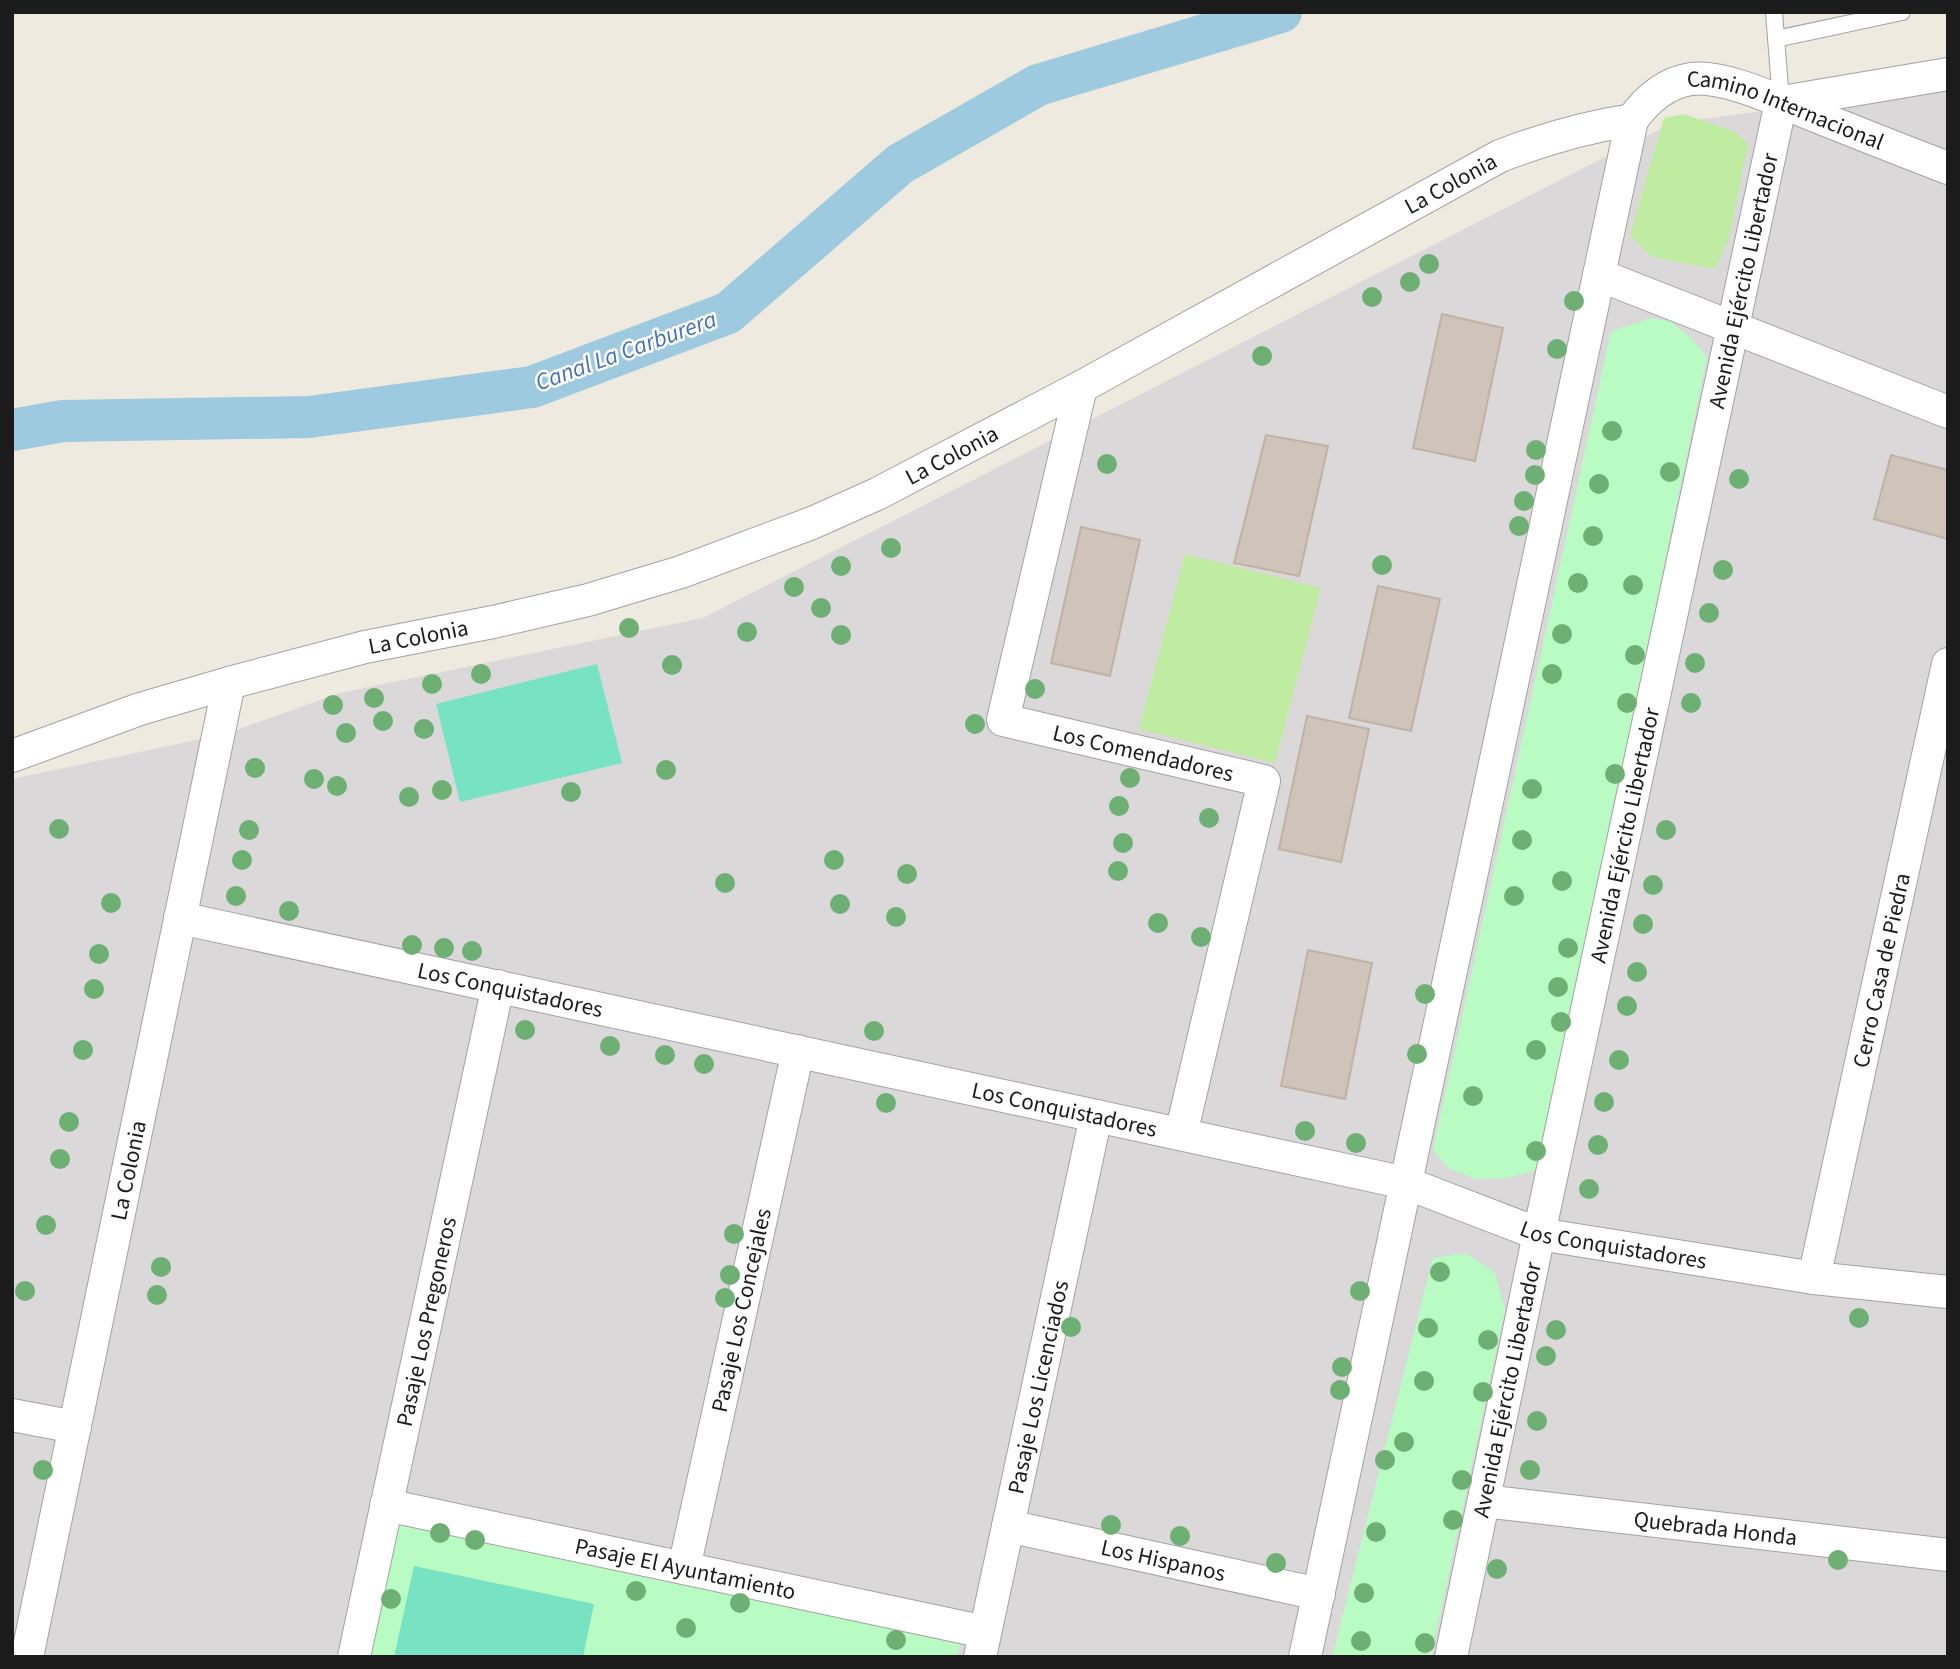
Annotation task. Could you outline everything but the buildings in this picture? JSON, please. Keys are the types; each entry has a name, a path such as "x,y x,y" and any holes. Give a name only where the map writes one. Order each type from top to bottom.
{"street":[{"path":"1781,102 1948,74"},
{"name":"Camino Internacional","path":"1632,120 1656,93 1672,84 1692,79 1713,79 1781,102 1948,168"},
{"name":"Avenida Ejército Libertador","path":"1451,1657 1781,102"},
{"path":"1305,1657 1632,120"},
{"name":"La Colonia","path":"12,756 140,709 229,683 365,647 574,603 681,572 813,523 877,494 1081,387 1500,156 1569,132 1632,120"},
{"path":"1599,275 1948,412"},
{"name":"Los Comendadores","path":"1081,387 1003,720 1264,781 1181,1134"},
{"name":"Cerro Casa de Piedra","path":"1814,1278 1948,664"},
{"name":"La Colonia","path":"27,1657 229,683"},
{"name":"Los Conquistadores","path":"180,918 1406,1183 1539,1234 1814,1278 1948,1292"},
{"name":"Pasaje Los Pregoneros","path":"354,1657 498,986"},
{"name":"Pasaje Los Concejales","path":"684,1568 798,1051"},
{"name":"Pasaje Los Licenciados","path":"983,1644 1096,1115"},
{"path":"12,1415 75,1427"},
{"name":"Quebrada Honda","path":"1484,1501 1948,1555"},
{"name":"Pasaje El Ayuntamiento","path":"386,1505 684,1568 983,1644"},
{"name":"Los Hispanos","path":"1008,1526 1318,1594"}],"lane":[{"name":"Avenida Ejército Libertador","path":"1774,12 1781,102"},
{"path":"1776,39 1902,12"}],"shaded area":[{"path":"1948,85 1948,1657 12,1657 12,779 225,734 340,693 703,618 1670,124"}],"green space":[{"path":"1684,114 1735,132 1748,144 1729,238 1715,269 1652,257 1630,235 1664,118"},
{"path":"1652,318 1671,322 1692,339 1707,357 1539,1170 1508,1178 1476,1179 1449,1169 1433,1150 1611,331"},
{"path":"1185,554 1321,588 1275,763 1139,729"},
{"path":"597,664 622,763 460,802 436,704"},
{"path":"1466,1253 1495,1273 1505,1309 1431,1657 1332,1657 1433,1258"},
{"path":"396,1514 961,1639 957,1657 365,1657"},
{"path":"414,1566 594,1604 583,1657 394,1657"}],"waterway":[{"name":"Canal La Carburera","path":"12,430 63,421 309,417 532,387 728,313 900,164 1038,85 1281,12"}]}
